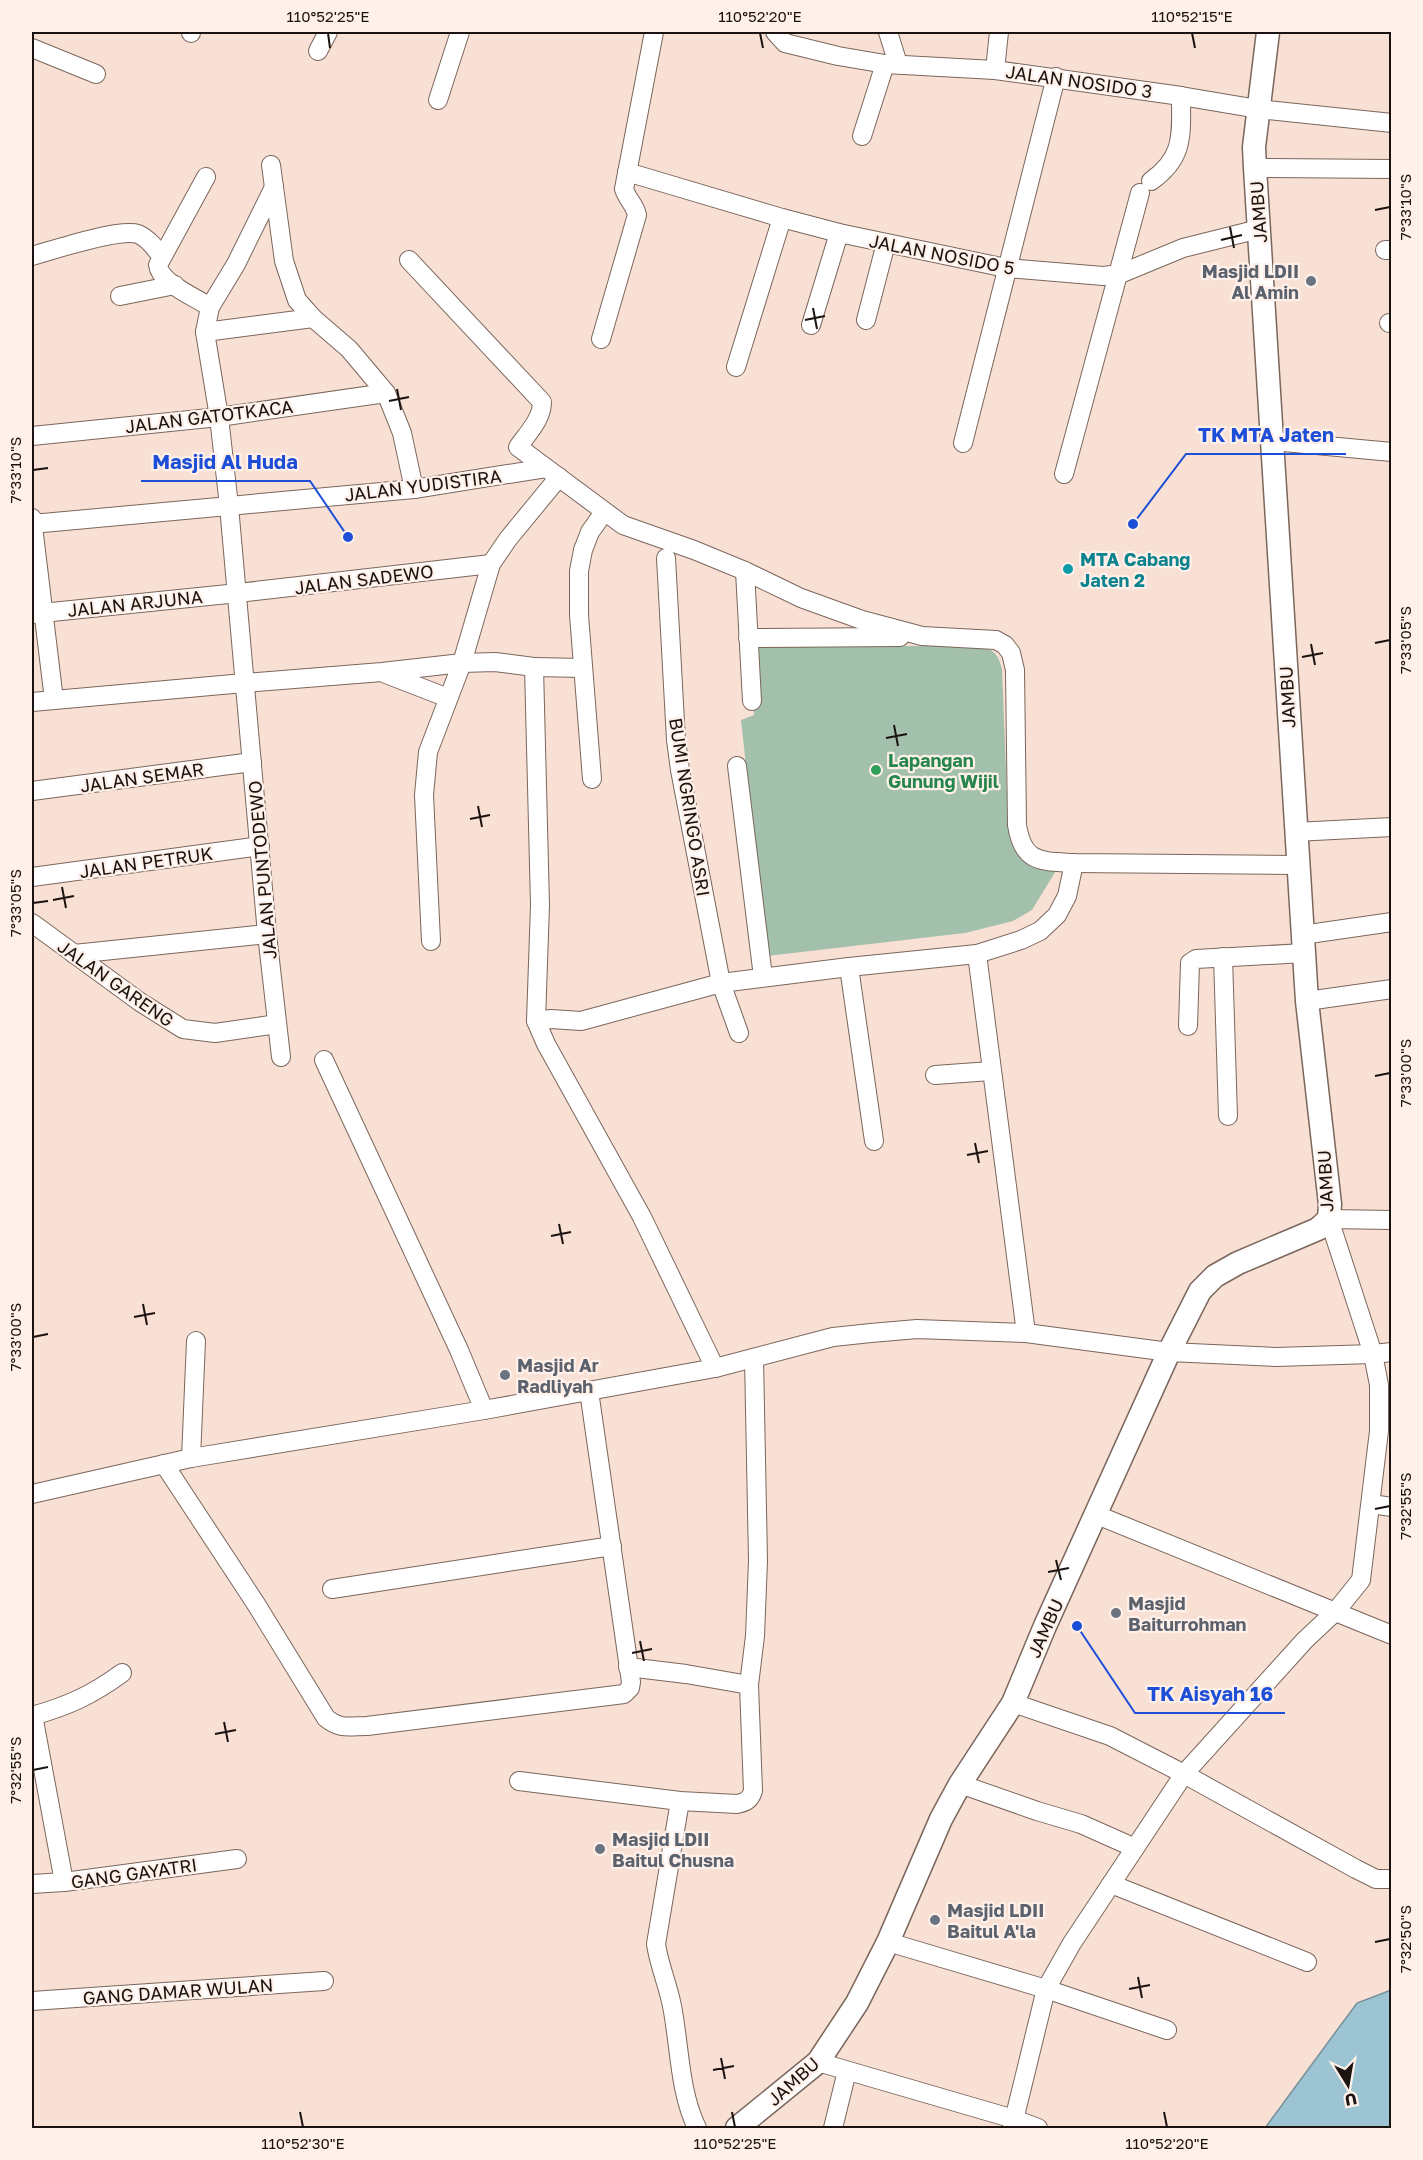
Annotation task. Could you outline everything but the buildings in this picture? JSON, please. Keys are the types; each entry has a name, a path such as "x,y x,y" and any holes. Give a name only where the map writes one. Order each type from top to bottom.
{"street":[{"path":"318,51 328,32"},
{"path":"438,100 460,32"},
{"path":"601,339 637,215 636,208 625,195 624,189 654,32"},
{"name":"JALAN NOSIDO 3","path":"775,32 785,43 838,56 891,64 995,70 1056,77 1258,109 1392,123"},
{"path":"862,135 891,64 888,32"},
{"path":"995,70 999,32"},
{"name":"JAMBU","path":"737,2128 818,2062 856,2003 888,1942 941,1819 960,1784 1013,1703 1045,1626 1097,1515 1168,1352 1200,1291 1215,1276 1238,1263 1318,1229 1329,1219 1330,1204 1307,1001 1297,865 1255,168 1254,147 1268,32"},
{"path":"32,48 96,74"},
{"path":"963,443 1056,77"},
{"path":"1065,474 1145,187 1166,171 1178,151 1181,130 1181,96"},
{"path":"271,165 284,261 297,300 313,318 349,349 386,393 402,433 414,489"},
{"path":"1255,168 1392,169"},
{"name":"JALAN NOSIDO 5","path":"627,172 839,233 1006,268 1103,276 1119,274 1183,248 1259,229"},
{"path":"206,177 158,265 159,273 165,279 210,307"},
{"path":"274,187 236,264 210,307 205,332 313,318"},
{"path":"736,367 782,218"},
{"path":"812,325 839,233"},
{"path":"32,256 112,236 132,234 146,239 162,257"},
{"path":"866,320 886,243"},
{"path":"409,260 542,402 542,411 538,419 492,477"},
{"path":"120,296 175,285"},
{"name":"JALAN PUNTODEWO","path":"205,332 219,417 229,506 267,934 281,1057"},
{"name":"JALAN GATOTKACA","path":"32,436 219,417 386,393"},
{"path":"1273,441 1392,452"},
{"path":"518,447 623,525 745,571 801,598 862,620 913,634 982,638 996,640 1005,645 1011,653 1014,670 1019,840 1024,849 1035,858 1048,862 1074,863 1297,865"},
{"path":"431,940 424,779 428,752 462,663 491,564 552,472"},
{"name":"JALAN YUDISTIRA","path":"32,524 414,489 492,477 552,472"},
{"path":"592,778 579,615 579,571 583,550 590,532 604,513"},
{"path":"32,518 38,613 54,700"},
{"name":"BUMI NGRINGO ASRI","path":"666,558 676,740 721,983 739,1033"},
{"name":"JALAN SADEWO","path":"238,593 491,564"},
{"path":"745,571 752,701"},
{"name":"JALAN ARJUNA","path":"38,613 238,593"},
{"path":"748,638 902,637 913,634"},
{"path":"32,702 462,663 495,662 534,667 583,668"},
{"path":"534,667 540,905 536,1021 546,1044 642,1216 715,1368"},
{"path":"382,672 448,698"},
{"name":"JALAN SEMAR","path":"32,791 252,762"},
{"path":"737,766 763,977"},
{"path":"1295,832 1392,827"},
{"name":"JALAN PETRUK","path":"32,878 260,846"},
{"path":"536,1021 551,1019 581,1021 721,983 977,954 1021,940 1040,931 1057,915 1067,896 1074,863"},
{"path":"1188,1026 1190,963 1196,959 1303,944 1392,922"},
{"name":"JALAN GARENG","path":"32,923 140,1002 183,1029 215,1033 277,1024"},
{"path":"74,954 267,934"},
{"path":"977,954 1026,1333"},
{"path":"1222,957 1228,1116"},
{"path":"849,967 874,1141"},
{"path":"1307,1001 1392,989"},
{"path":"324,1060 459,1350 484,1410"},
{"path":"935,1075 991,1071"},
{"path":"1013,2124 1046,1989 1072,1943 1184,1774 1305,1640 1336,1611 1361,1580 1379,1431 1379,1385 1373,1354 1329,1219 1392,1220"},
{"path":"32,1494 191,1458 590,1391 715,1368 833,1337 871,1333 917,1329 1026,1333 1168,1352 1276,1358 1392,1352"},
{"path":"191,1458 196,1341"},
{"path":"519,1781 680,1801 737,1804 750,1798 753,1791 749,1685 755,1636 758,1561 754,1358"},
{"path":"164,1464 256,1604 326,1718 334,1725 367,1725 624,1694 630,1688 628,1667 590,1391"},
{"path":"1371,1504 1392,1507"},
{"path":"1097,1515 1392,1635"},
{"path":"332,1589 612,1546"},
{"path":"628,1667 749,1685"},
{"path":"64,1882 32,1715 60,1708 96,1692 122,1673"},
{"path":"1013,1703 1110,1736 1356,1869 1376,1879 1392,1879"},
{"path":"960,1784 1081,1824 1135,1848"},
{"path":"680,1801 656,1944 672,2004 687,2107 697,2128"},
{"name":"GANG GAYATRI","path":"32,1884 64,1882 237,1859"},
{"path":"1111,1884 1307,1962"},
{"path":"888,1942 1046,1989 1167,2031"},
{"name":"GANG DAMAR WULAN","path":"32,2001 324,1981"},
{"path":"818,2062 1013,2124 1038,2128"},
{"path":"833,2128 847,2071"}],"green space":[{"name":"Lapangan Gunung Wijil","path":"749,646 979,646 995,653 1002,669 1008,821 1019,851 1057,869 1032,910 1013,921 965,933 767,956 741,720 754,715"}],"water":[{"path":"1391,1990 1391,2128 1265,2128 1357,2003"}],"place":[{"name":"Masjid LDII Al Amin","path":"1311,281"},
{"name":"TK MTA Jaten","path":"1133,524"},
{"name":"Masjid Al Huda","path":"348,537"},
{"name":"MTA Cabang Jaten 2","path":"1068,569"},
{"name":"Lapangan Gunung Wijil","path":"876,770"},
{"name":"Masjid Ar Radliyah","path":"505,1375"},
{"name":"Masjid Baiturrohman","path":"1116,1613"},
{"name":"TK Aisyah 16","path":"1077,1626"},
{"name":"Masjid LDII Baitul Chusna","path":"600,1849"},
{"name":"Masjid LDII Baitul A'la","path":"935,1920"}]}
